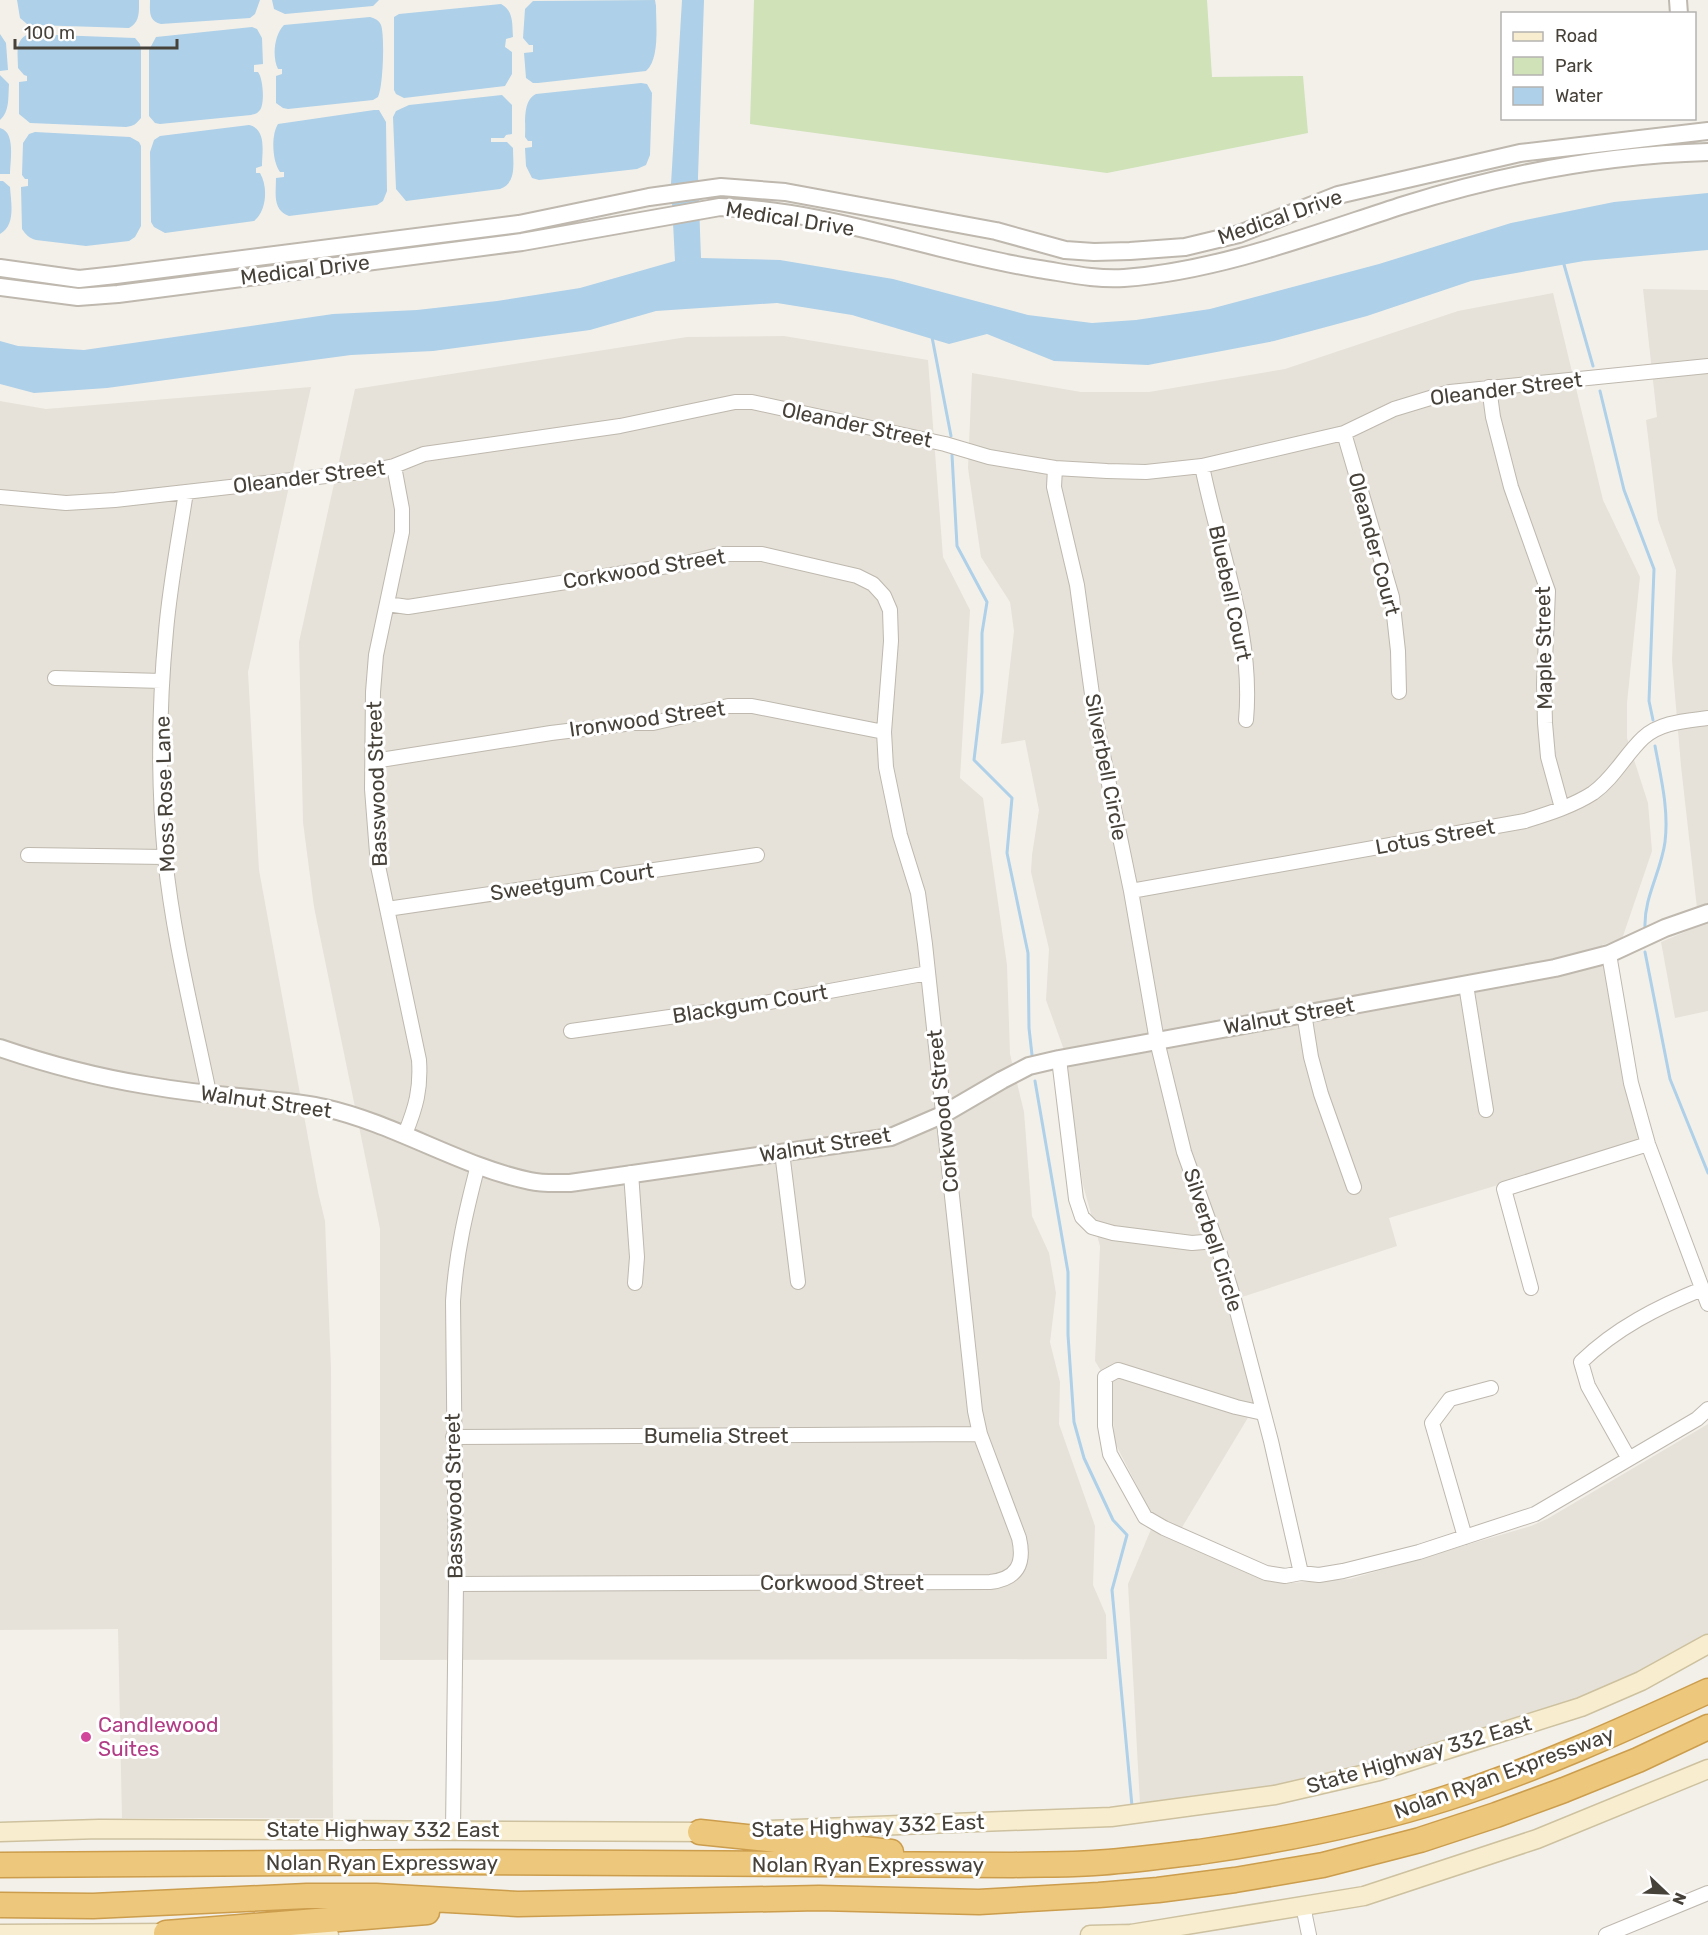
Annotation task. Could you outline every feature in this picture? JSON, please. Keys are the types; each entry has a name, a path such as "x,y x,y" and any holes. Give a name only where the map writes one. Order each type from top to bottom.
{"highway":[{"name":"Nolan Ryan Expressway","path":"0,1865 454,1862 1013,1865 1096,1863 1154,1858 1231,1848 1336,1829 1448,1798 1534,1767 1625,1730 1708,1691"},
{"name":"Nolan Ryan Expressway","path":"0,1905 93,1906 307,1896 375,1896 518,1904 819,1898 979,1902 1099,1896 1235,1880 1352,1858 1458,1828 1628,1764 1708,1727"},
{"path":"700,1832 1013,1865"},
{"path":"166,1933 518,1904"}],"main road":[{"name":"State Highway 332 East","path":"0,1832 99,1829 700,1832 1111,1817 1275,1796 1379,1771 1581,1707 1641,1681 1708,1644"},
{"path":"1090,1935 1131,1934 1364,1896 1537,1839 1708,1769"},
{"path":"0,1934 329,1935"}],"street":[{"name":"Medical Drive","path":"0,268 79,279 116,275 519,224 644,197 708,188 753,188 785,192 996,231 1065,250 1094,252 1185,247 1239,234 1338,195 1520,153 1684,126 1708,131"},
{"path":"1684,126 1684,153"},
{"name":"Medical Drive","path":"0,287 78,297 118,294 522,242 711,208 748,208 830,222 1014,265 1123,278 1183,269 1271,249 1407,204 1537,170 1589,161 1708,152"},
{"path":"644,197 648,218"},
{"name":"Oleander Street","path":"0,497 66,503 115,500 370,471 394,466 424,454 620,426 735,402 752,402 933,441 989,457 1056,468 1146,471 1202,466 1344,433 1412,402 1449,392 1708,366"},
{"name":"Maple Street","path":"1489,387 1493,417 1511,487 1548,591 1544,665 1545,723 1548,757 1562,808"},
{"name":"Oleander Court","path":"1344,433 1392,597 1400,692"},
{"name":"Basswood Street","path":"394,466 402,509 402,532 375,664 373,808 378,866 421,1078 418,1102 405,1134"},
{"name":"Bluebell Court","path":"1202,466 1244,638 1248,703 1246,720"},
{"name":"Silverbell Circle","path":"1056,468 1054,487 1077,585 1095,716 1131,891 1157,1041 1184,1152 1216,1241 1263,1413 1301,1573"},
{"name":"Moss Rose Lane","path":"186,492 166,629 162,681 161,752 165,857 188,1000 209,1093"},
{"name":"Corkwood Street","path":"387,604 408,607 687,563 723,554 762,554 857,576 873,584 884,596 890,610 891,641 884,732 886,767 894,809 918,893 975,1411 980,1434 1023,1553 1011,1576 1000,1581 456,1584"},
{"path":"55,678 162,681"},
{"name":"Ironwood Street","path":"374,761 551,733 633,723 653,723 728,706 752,706 884,732"},
{"name":"Lotus Street","path":"1131,891 1525,821 1562,808 1593,793 1617,771 1643,737 1667,724 1708,718"},
{"path":"28,855 165,857"},
{"name":"Sweetgum Court","path":"387,909 757,855"},
{"name":"Walnut Street","path":"0,1048 89,1074 145,1085 248,1098 286,1100 328,1108 405,1134 478,1165 532,1182 570,1183 891,1137 942,1116 1029,1066 1555,968 1609,954 1665,928 1708,913"},
{"path":"1609,954 1631,1083 1648,1144 1708,1304"},
{"name":"Blackgum Court","path":"572,1031 747,1006 928,973"},
{"path":"1466,985 1486,1110"},
{"path":"1304,1013 1313,1066 1354,1187"},
{"path":"1059,1059 1076,1199 1082,1217 1092,1227 1113,1233 1192,1244 1216,1241"},
{"path":"1531,1288 1504,1189 1648,1144"},
{"path":"782,1152 798,1282"},
{"name":"Basswood Street","path":"453,1830 456,1584 453,1301 461,1232 478,1165"},
{"path":"631,1173 638,1257 635,1283"},
{"path":"1629,1460 1588,1386 1581,1362 1622,1328 1659,1307 1702,1289"},
{"path":"1263,1413 1236,1407 1118,1370 1105,1377 1105,1426 1110,1454 1145,1517 1164,1528 1266,1573 1284,1576 1301,1573 1319,1575 1343,1571 1419,1552 1535,1514 1697,1419 1708,1409"},
{"path":"1465,1537 1432,1423 1450,1399 1491,1388"},
{"name":"Bumelia Street","path":"453,1437 980,1434"},
{"path":"1606,1935 1708,1893"},
{"path":"1303,1906 1309,1935"}],"shaded area":[{"path":"1643,289 1708,290 1708,1011 1675,1018 1661,942 1699,926 1672,660 1676,570 1658,520 1646,420 1657,417"},
{"path":"1553,293 1603,500 1640,577 1627,703 1627,738 1648,803 1652,851 1622,939 1602,945 1625,1089 1640,1142 1389,1218 1397,1246 1242,1297 1264,1391 1181,1529 1153,1517 1115,1443 1110,1386 1095,1361 1100,1246 1083,1185 1064,1050 1046,1000 1049,949 1031,872 1039,810 1025,740 1001,744 1014,631 1010,602 981,557 968,468 972,373 1081,392 1149,392 1285,369 1458,311"},
{"path":"784,336 928,360 943,557 970,610 960,778 983,798 1007,965 1010,1054 1024,1112 1032,1216 1049,1253 1056,1293 1050,1342 1060,1382 1059,1424 1095,1526 1093,1585 1106,1615 1107,1659 380,1660 380,1229 314,907 303,822 299,642 355,389 687,337"},
{"path":"311,387 248,672 259,870 325,1221 331,1368 333,1818 122,1818 118,1629 0,1630 0,401 46,409"},
{"path":"1708,1424 1708,1639 1657,1666 1578,1699 1419,1753 1294,1785 1140,1804 1128,1584 1152,1527 1279,1581 1290,1583 1350,1579 1531,1526 1547,1519"}],"green space":[{"path":"754,0 1207,0 1212,77 1303,76 1308,133 1107,173 750,124"}],"water":[{"path":"17,0 139,0 139,13 135,23 129,28 33,25 27,24 20,18"},
{"path":"150,0 260,0 255,14 250,18 161,24 152,18"},
{"path":"272,0 379,0 373,6 285,14 274,9"},
{"path":"655,0 657,31 655,50 646,71 538,83 533,83 526,78 524,53 533,52 533,45 529,45 523,38 525,9 533,1"},
{"path":"682,0 704,0 698,177 701,258 780,260 893,279 1028,315 1092,323 1136,320 1210,309 1379,264 1511,223 1614,202 1708,193 1708,250 1584,261 1471,281 1367,316 1274,341 1148,365 1054,361 987,334 949,344 852,315 777,303 656,311 590,330 433,351 351,355 107,388 34,393 0,384 0,341 18,346 84,350 333,314 417,310 497,301 580,288 675,261 671,184"},
{"path":"501,4 508,10 513,27 513,37 506,39 505,47 512,52 512,74 505,86 404,98 396,94 394,90 394,17 399,14"},
{"path":"370,17 379,22 382,31 382,73 378,97 373,100 288,109 276,103 276,76 282,74 282,69 278,69 276,64 275,46 278,34 284,25"},
{"path":"252,27 257,29 262,38 263,64 254,65 254,72 260,75 263,96 262,107 256,114 155,123 149,116 149,50 156,37"},
{"path":"0,34 6,43 8,70 0,71"},
{"path":"29,34 135,38 141,50 141,118 135,124 126,127 30,123 19,114 19,82 27,81 27,76 18,68 19,44 24,36"},
{"path":"0,75 9,84 7,108 0,120"},
{"path":"647,84 652,93 650,155 646,165 637,169 539,180 532,178 526,166 525,148 532,147 532,141 528,141 525,137 527,107 532,97 536,94"},
{"path":"502,95 512,105 512,134 504,138 491,138 491,142 507,142 513,148 513,172 509,182 500,189 406,201 396,189 393,117 396,111 409,105"},
{"path":"379,110 386,122 387,191 383,201 377,205 289,216 280,210 277,205 276,178 284,177 284,172 280,172 277,167 273,141 278,124"},
{"path":"249,125 259,131 262,142 262,166 256,168 256,173 260,173 263,178 265,198 258,217 254,221 165,233 154,227 151,222 150,152 154,140 160,136"},
{"path":"0,128 5,131 10,141 10,174 0,174"},
{"path":"35,132 130,137 139,142 141,146 141,226 135,237 129,241 86,246 36,240 26,235 22,229 21,187 28,186 28,179 22,175 23,143 29,134"},
{"path":"0,181 10,187 11,207 8,225 0,234"}],"waterway":[{"path":"1563,261 1593,366"},
{"path":"932,337 951,436"},
{"path":"1600,391 1624,490 1654,569 1649,701 1653,720"},
{"path":"952,455 957,546 987,602 982,633 982,692 974,760 1012,798 1007,853 1028,953 1029,1028 1032,1055"},
{"path":"1645,927 1647,905 1663,853 1666,830 1664,794 1655,746"},
{"path":"1645,952 1670,1079 1708,1173"},
{"path":"1035,1081 1068,1272 1068,1335 1074,1422 1084,1458 1113,1520 1127,1535 1112,1590 1132,1806"}],"place":[{"name":"Candlewood Suites","path":"86,1737"}]}
